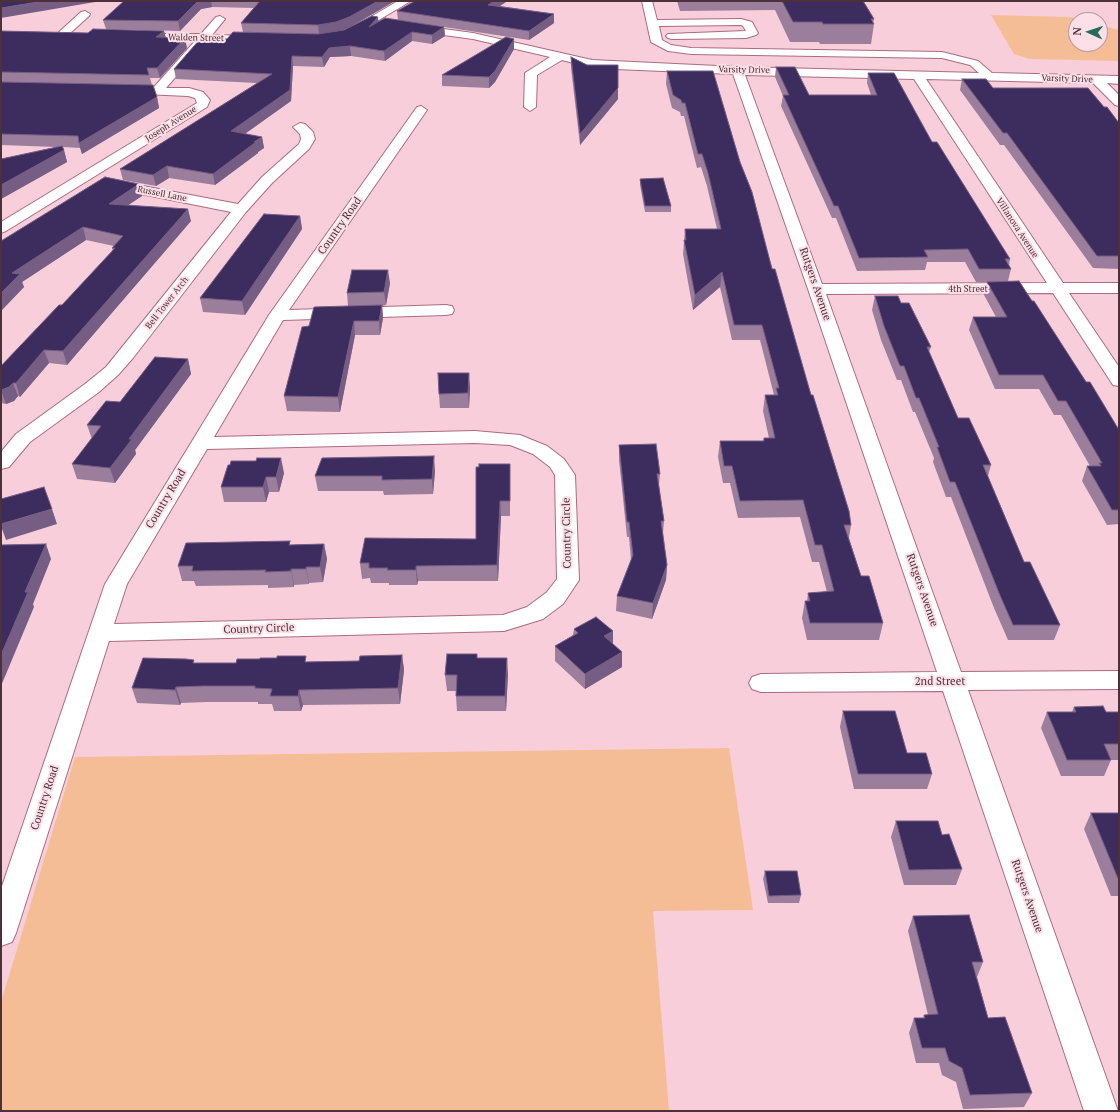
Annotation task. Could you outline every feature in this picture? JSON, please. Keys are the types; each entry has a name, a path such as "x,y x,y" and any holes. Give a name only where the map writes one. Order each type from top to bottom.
{"street":[{"path":"340,36 372,21 406,1"},
{"path":"646,1 656,42 660,46 678,50 724,51 759,60 979,66 988,76"},
{"path":"78,34 59,34 85,14"},
{"path":"156,91 220,19"},
{"path":"372,21 388,24"},
{"path":"652,23 742,22 748,24 752,33 746,35 655,36"},
{"name":"Varsity Drive","path":"403,26 473,36 592,64 738,71 917,74 1119,80"},
{"name":"Walden Street","path":"125,36 273,40"},
{"path":"696,51 697,69"},
{"path":"530,107 531,73 560,56"},
{"name":"Rutgers Avenue","path":"738,71 816,288 954,682 1101,1111"},
{"name":"Villanova Avenue","path":"917,74 1119,381"},
{"path":"1097,80 1119,102"},
{"name":"Joseph Avenue","path":"1,228 203,104 204,100 199,95 189,92 110,90"},
{"name":"Country Road","path":"1,933 116,584 277,315 421,110"},
{"name":"Bell Tower Arch","path":"2,463 23,438 92,388 112,371 241,209 267,180 304,146 308,139 306,132 300,126"},
{"name":"Russell Lane","path":"82,178 241,209"},
{"name":"4th Street","path":"816,288 1119,288"},
{"path":"277,315 446,310"},
{"name":"Country Circle","path":"99,633 504,622 535,613 555,598 568,580 565,475 557,463 540,450 513,440 475,437 199,443"},
{"name":"2nd Street","path":"761,683 1119,680"}],"shaded area":[{"path":"991,15 1068,17 1068,52 1108,52 1108,27 1119,30 1119,61 1030,59 1014,54"},
{"path":"729,748 753,910 653,911 669,1111 1,1111 1,1002 75,757"}],"building":[{"path":"1,1 44,1 1,8"},
{"path":"124,1 198,1 178,21 103,20"},
{"path":"260,1 378,1 349,17 336,22 318,25 241,23"},
{"path":"415,1 494,1 488,5 554,14 529,31 397,11"},
{"path":"782,1 863,1 874,19 871,19 874,24 823,24 822,22 793,22"},
{"path":"372,16 378,17 369,27 385,18 444,27 432,35 412,32 384,51 350,46 329,48 322,57 292,56 290,90 231,131 262,137 213,174 167,166 153,175 120,169 272,74 174,69 201,38 227,39 233,32 318,34 344,30"},
{"path":"93,29 164,31 156,37 185,38 157,68 147,68 149,75 1,72 1,31 88,33"},
{"path":"506,37 514,39 495,71 489,77 442,75"},
{"path":"571,57 587,65 618,65 618,88 580,134"},
{"path":"776,67 795,67 809,95 877,95 868,73 894,73 932,142 937,142 1010,259 1005,259 1011,269 979,269 968,249 924,250 928,257 859,258 838,206 834,206 783,95 789,95"},
{"path":"667,71 713,71 740,162 752,192 772,269 775,269 811,395 813,395 849,511 851,525 844,525 861,576 869,576 883,623 810,623 805,601 810,601 808,593 834,591 822,545 815,545 803,500 740,501 732,466 724,466 720,441 764,441 764,438 775,438 765,395 778,395 776,388 779,388 762,325 734,325 722,272 695,295 684,240 686,240 685,229 721,229 708,173 702,154 698,154 685,103 682,103 681,100 673,95"},
{"path":"962,79 986,79 993,88 1088,88 1104,107 1107,107 1119,123 1119,256 1097,256 1007,133 1003,133"},
{"path":"1,82 153,85 157,97 79,143 78,136 1,134"},
{"path":"62,146 64,150 1,185 1,159"},
{"path":"105,177 139,184 109,204 188,209 63,351 44,350 16,383 13,383 9,387 1,390 1,366 59,305 62,305 115,248 112,248 123,236 83,227 12,273 20,274 1,293 1,241"},
{"path":"663,178 671,206 645,206 640,179"},
{"path":"264,214 300,216 242,301 200,298"},
{"path":"352,270 388,270 384,292 347,293"},
{"path":"1019,281 1032,301 1034,301 1086,382 1090,382 1119,430 1119,510 1112,510 1087,466 1101,466 1099,463 1102,463 1066,401 1058,401 1043,375 999,375 973,317 1007,317 987,282"},
{"path":"875,296 898,296 901,303 909,303 931,347 927,347 958,418 969,418 991,465 983,465 1024,562 1030,562 1060,625 1013,625 955,482 950,482 937,447 939,447 919,398 916,398 904,366 900,366 884,326"},
{"path":"382,305 379,321 354,321 338,397 284,396 302,327 309,326 314,307"},
{"path":"155,357 188,359 129,439 132,439 110,468 72,464 101,426 87,425 106,401 120,402"},
{"path":"438,373 469,373 468,393 439,394"},
{"path":"656,444 660,474 657,474 664,521 661,521 667,565 653,603 617,596 633,555 629,522 627,522 619,445"},
{"path":"434,456 432,479 382,480 382,476 315,476 322,458"},
{"path":"257,458 281,458 276,477 266,477 263,487 221,487 228,465 230,465 231,461 256,461"},
{"path":"479,464 510,464 510,501 500,501 497,565 416,566 416,570 387,570 388,568 369,568 369,563 360,563 365,538 476,539 476,467 479,467"},
{"path":"44,487 52,509 1,524 1,499"},
{"path":"290,541 289,545 324,544 320,567 291,569 291,571 265,572 266,570 192,571 193,566 178,566 186,543"},
{"path":"46,544 25,592 28,592 1,655 1,545"},
{"path":"596,617 613,631 604,636 622,652 585,674 555,646 578,633 574,629"},
{"path":"447,654 477,654 477,658 507,658 505,696 456,696 457,675 445,675"},
{"path":"402,655 398,688 299,690 298,696 270,696 272,689 255,688 255,686 176,687 175,690 132,688 143,658 186,659 194,660 193,663 236,663 237,659 277,658 277,656 306,656 305,662 359,661 360,656"},
{"path":"1103,706 1106,712 1119,712 1119,744 1104,744 1111,760 1067,760 1047,712 1076,712 1074,707"},
{"path":"843,711 895,711 907,753 926,753 932,774 858,774"},
{"path":"1091,813 1119,813 1119,881"},
{"path":"896,821 938,821 942,835 949,834 962,869 909,870"},
{"path":"765,871 797,871 801,895 769,896"},
{"path":"969,915 983,962 972,962 988,1018 1005,1017 1032,1093 970,1095 962,1068 949,1061 945,1048 922,1048 914,1018 925,1018 924,1015 938,1014 913,916"}]}
